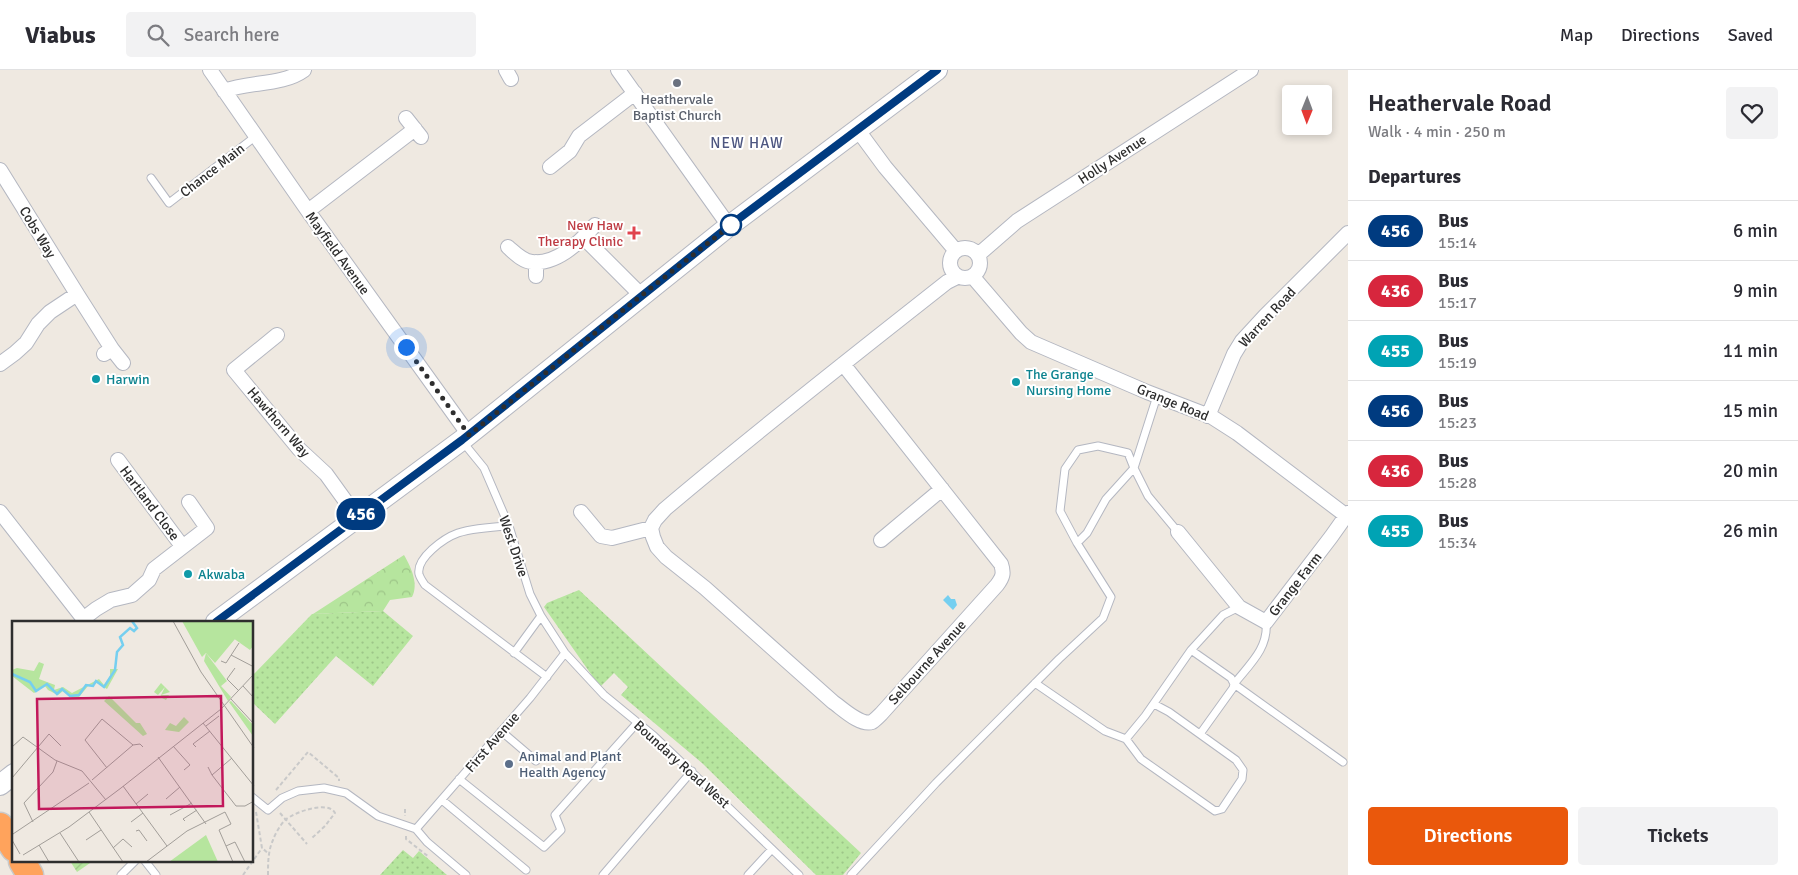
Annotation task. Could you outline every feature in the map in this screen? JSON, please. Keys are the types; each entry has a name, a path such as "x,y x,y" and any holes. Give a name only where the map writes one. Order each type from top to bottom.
{"highway":[{"path":"0,826 12,845"},
{"path":"23,862 30,875"}],"main road":[{"path":"217,621 465,438 729,226 937,70"},
{"path":"0,785 12,776"}],"street":[{"name":"Mayfield Avenue","path":"210,70 465,438"},
{"path":"224,91 237,86 283,79 299,74 304,70"},
{"name":"Holly Avenue","path":"978,255 1017,220 1251,70"},
{"path":"623,72 635,93 729,226"},
{"path":"550,167 570,151 579,136 635,93"},
{"path":"308,211 414,128"},
{"path":"856,130 956,250"},
{"name":"Cobs Way","path":"0,170 77,294 108,351 123,363"},
{"path":"508,248 530,262 536,269 584,238 595,225"},
{"name":"Warren Road","path":"1208,416 1234,354 1242,341 1348,234"},
{"path":"584,238 642,295"},
{"path":"960,248 970,249 978,255 980,264 977,274 973,277 962,279 953,274 949,264 952,254 956,250 960,248"},
{"path":"581,512 588,531 600,536 612,538 651,528 654,520 665,509 740,446 947,282 957,277"},
{"name":"Grange Road","path":"973,277 1031,342 1208,416 1237,433 1347,515"},
{"path":"0,364 15,354 26,343 38,324 50,312 77,294"},
{"name":"Hawthorn Way","path":"277,335 234,370 300,449 326,474 357,517"},
{"name":"Selbourne Avenue","path":"651,528 652,537 657,547 666,557 705,588 833,702 854,718 866,723 873,721 1003,577 1001,564 843,364"},
{"name":"Hartland Close","path":"118,460 182,546"},
{"path":"880,540 942,489"},
{"name":"Hartland Close","path":"85,621 96,609 111,600 132,595 149,580 154,569 207,528 189,502"},
{"path":"0,512 85,621"},
{"name":"Grange Farm","path":"1178,532 1239,607 1266,622 1347,515"}],"lane":[{"name":"Chance Main","path":"151,178 169,203 256,136"},
{"path":"1077,543 1087,533 1106,499 1134,468 1157,396"},
{"name":"West Drive","path":"465,438 484,468 509,526 530,594 541,616 565,653"},
{"path":"851,875 930,790 1035,683 1103,618 1111,597 1077,543 1060,511 1065,469 1078,450 1098,446 1128,453 1148,496 1178,532"},
{"path":"509,526 485,528 456,534 438,545 426,556 420,564 419,575 425,585 547,677"},
{"path":"1126,739 1154,704 1191,650 1222,615 1239,607"},
{"path":"514,653 541,616"},
{"path":"1200,734 1234,684 1264,645 1267,631 1266,622"},
{"path":"1191,650 1231,678 1234,684 1343,762"},
{"name":"First Avenue","path":"416,829 547,677 565,653"},
{"name":"Boundary Road West","path":"565,653 604,695 654,736 692,771 799,875"},
{"path":"1035,683 1105,731 1126,739 1141,759 1215,810 1222,809 1242,778 1243,770 1236,760 1154,704"},
{"path":"459,779 544,848 561,830 555,815 637,723"},
{"path":"501,731 536,761"},
{"path":"603,875 692,771"},
{"path":"254,798 268,810 282,798 298,791 324,788 338,790 346,793 378,816 416,829 426,842 466,875"},
{"path":"442,800 526,870"},
{"path":"748,875 772,849"},
{"path":"121,875 134,862"},
{"path":"146,862 156,875"}],"path":[{"path":"307,844 267,797 272,796 308,752 339,778 338,790"},
{"path":"254,798 262,848 254,859"},
{"path":"268,875 269,854 273,839 286,820 314,807 333,808 335,813 312,838"},
{"path":"262,848 269,854"},
{"path":"243,875 252,862"}],"green space":[{"path":"404,555 414,581 415,587 412,597 390,600 383,611 313,614"},
{"path":"579,590 861,853 843,875 816,875 702,763 621,695 628,687 614,673 600,687 544,607 547,603"},
{"path":"383,611 413,636 373,686 336,656 275,724 254,704 254,674 312,614"},
{"path":"403,850 413,858 419,851 447,875 380,875"},
{"path":"71,862 92,862 77,872"}],"water":[{"path":"948,595 951,599 955,599 957,605 953,610 943,600"}],"bus line":[{"name":"456","path":"217,621 462,440 729,226 937,70"}],"place":[{"name":"Heathervale Baptist Church","path":"677,83"},
{"name":"New Haw Therapy Clinic","path":"634,233"},
{"name":"Harwin","path":"96,379"},
{"name":"The Grange Nursing Home","path":"1016,382"},
{"name":"Akwaba","path":"188,574"},
{"name":"Animal and Plant Health Agency","path":"509,764"}],"district":[{"name":"NEW HAW","path":"747,143"}],"route":[{"path":"406,347 469,435 731,225"}]}
